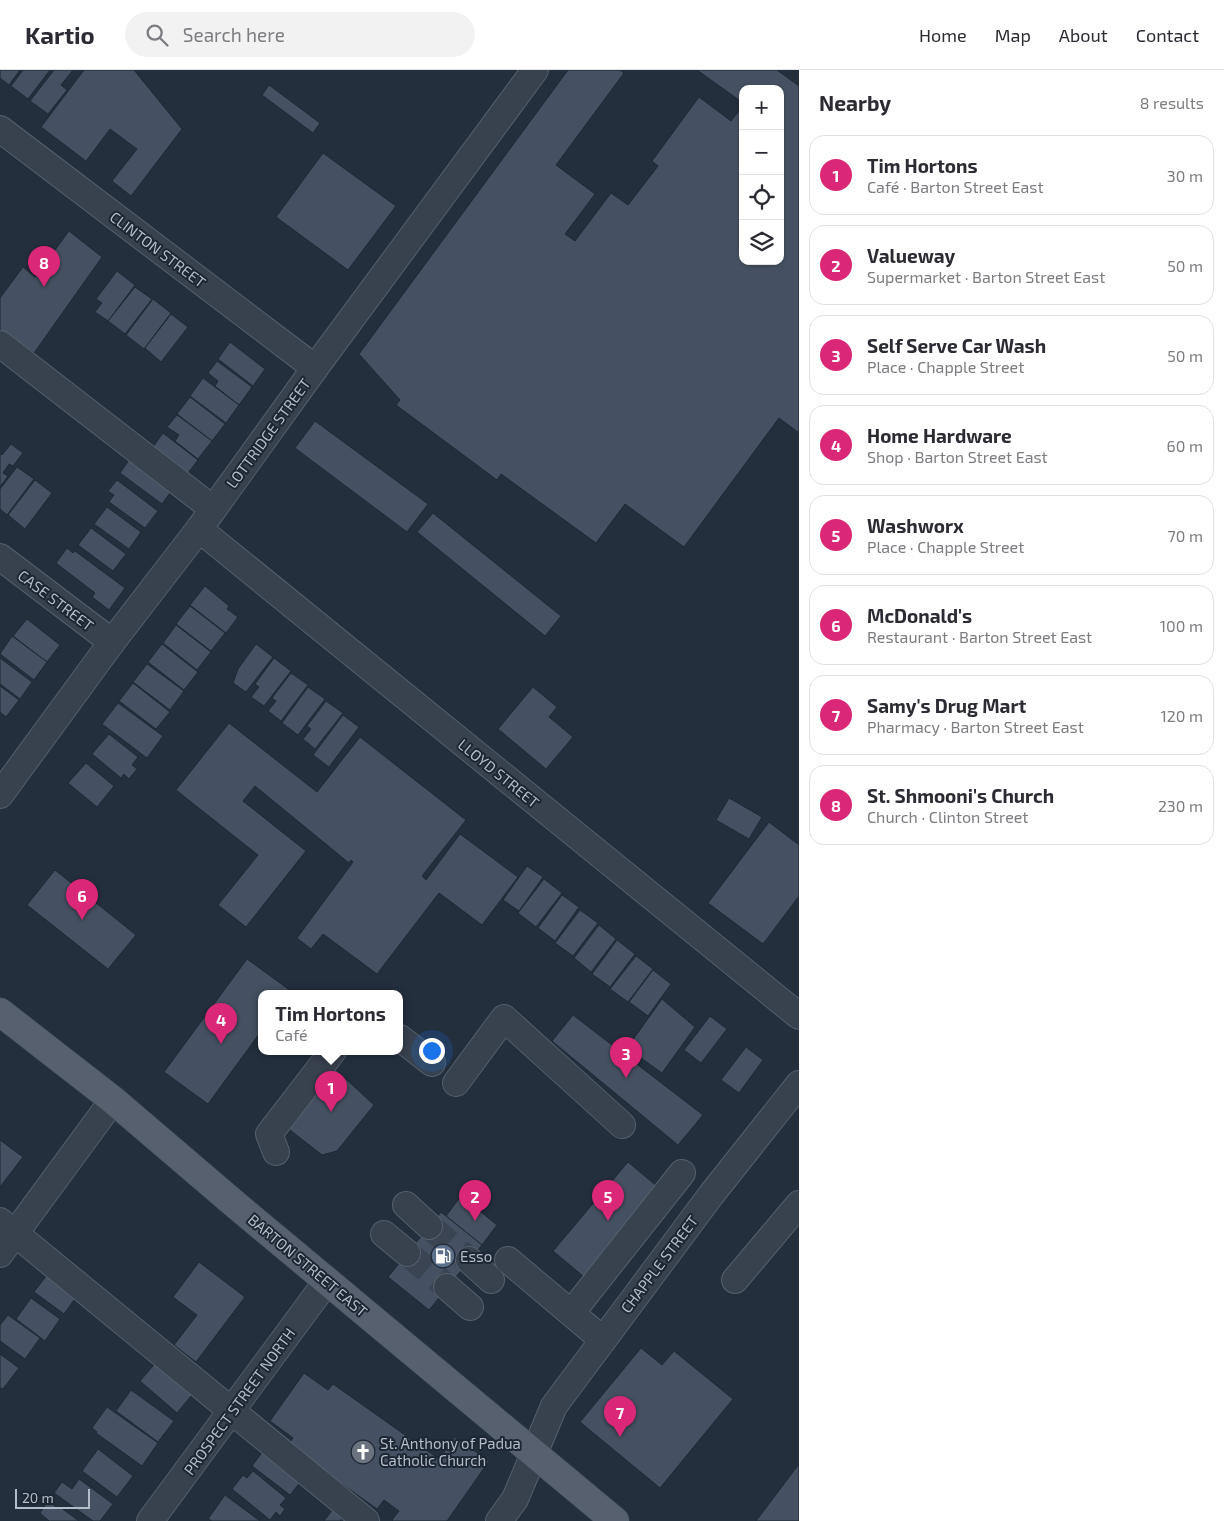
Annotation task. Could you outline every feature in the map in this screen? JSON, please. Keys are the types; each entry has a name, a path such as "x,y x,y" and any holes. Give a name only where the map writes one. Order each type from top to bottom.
{"main road":[{"name":"BARTON STREET EAST","path":"0,1012 114,1100 327,1281 615,1521"}],"street":[{"name":"LOTTRIDGE STREET","path":"3,784 206,519 522,75"},
{"name":"CLINTON STREET","path":"0,130 315,368"},
{"name":"LLOYD STREET","path":"0,344 799,1016"},
{"name":"CASE STREET","path":"0,557 112,642"},
{"path":"456,1083 504,1018 622,1125"},
{"path":"403,1040 432,1063"},
{"path":"276,1152 269,1134 330,1055"},
{"name":"CHAPPLE STREET","path":"499,1521 515,1500 554,1406 711,1195 799,1084"},
{"path":"114,1100 5,1236 232,1410 366,1521"},
{"path":"572,1312 682,1173"},
{"path":"734,1280 799,1204"},
{"path":"406,1205 429,1226"},
{"path":"384,1234 407,1253"},
{"path":"469,1260 491,1280"},
{"path":"508,1260 603,1340"},
{"name":"PROSPECT STREET NORTH","path":"150,1521 327,1281"},
{"path":"447,1287 470,1307"}],"building":[{"path":"0,70 20,70 9,85 0,78"},
{"path":"23,70 50,70 28,99 11,86"},
{"path":"54,70 73,70 61,85 67,90 48,114 30,101"},
{"path":"84,70 134,70 182,129 131,196 112,181 137,149 110,129 86,161 41,127"},
{"path":"568,70 620,70 624,73 556,165 595,194 565,234 575,241 611,193 628,205 658,166 652,161 699,97 731,121 739,111 739,265 784,265 784,85 739,85 739,100 697,70 777,70 799,86 799,433 779,418 684,547 625,504 596,543 501,474 497,480 396,405 400,400 359,354"},
{"path":"269,85 320,123 313,133 262,95"},
{"path":"323,153 396,206 348,270 276,217"},
{"path":"69,231 102,257 34,353 0,330 0,298 23,267 35,277"},
{"path":"117,271 135,285 108,321 95,312 102,303 96,299"},
{"path":"135,287 152,299 125,334 108,321"},
{"path":"153,299 171,313 144,349 126,335"},
{"path":"171,314 188,327 161,362 145,348"},
{"path":"230,342 265,369 253,386 218,359"},
{"path":"217,361 252,387 239,405 215,386 218,381 208,373"},
{"path":"203,378 239,405 226,423 190,396"},
{"path":"190,397 225,424 212,441 177,414"},
{"path":"177,415 212,441 198,459 175,441 179,435 167,427"},
{"path":"315,421 428,504 407,532 295,448"},
{"path":"163,433 198,460 185,477 150,451"},
{"path":"11,444 23,453 13,466 9,464 3,473 8,476 0,487 0,454 2,455"},
{"path":"131,457 173,489 162,504 120,473"},
{"path":"17,467 34,479 7,515 0,509 0,489"},
{"path":"35,480 52,493 25,529 8,515"},
{"path":"117,480 158,511 145,528 109,502 114,495 108,491"},
{"path":"107,507 141,532 129,549 94,524"},
{"path":"433,513 561,616 545,636 417,532"},
{"path":"91,528 126,554 113,571 78,545"},
{"path":"67,548 73,553 75,551 125,588 109,610 92,597 95,593 56,563"},
{"path":"205,586 229,606 227,609 238,617 226,633 190,605"},
{"path":"190,606 225,633 211,651 176,624"},
{"path":"27,619 60,645 47,662 13,636"},
{"path":"176,625 211,652 197,670 163,643"},
{"path":"12,636 47,662 34,680 0,654"},
{"path":"162,644 198,672 184,690 148,662"},
{"path":"256,644 273,657 246,692 233,683 238,669"},
{"path":"0,658 32,682 20,699 0,684"},
{"path":"274,658 291,671 264,706 251,697 259,687 255,684"},
{"path":"147,664 184,691 170,710 133,682"},
{"path":"291,673 308,685 281,721 268,711 276,701 272,698"},
{"path":"133,683 170,712 156,729 119,701"},
{"path":"0,686 19,700 6,717 0,712"},
{"path":"308,687 325,699 298,735 282,723"},
{"path":"533,687 557,707 549,717 573,737 546,769 498,729"},
{"path":"326,701 343,713 315,749 303,739 311,729 307,726"},
{"path":"118,703 163,736 147,758 102,724"},
{"path":"343,715 359,727 329,767 313,755"},
{"path":"229,723 317,792 360,737 466,820 422,876 426,880 460,834 518,877 482,925 439,893 377,974 323,934 311,949 297,938 353,862 351,860 349,863 255,786 243,801 306,851 246,927 218,905 258,855 176,790"},
{"path":"109,734 138,757 132,765 137,769 129,779 124,774 121,778 92,754"},
{"path":"86,763 114,786 97,807 68,783"},
{"path":"729,798 762,817 749,839 716,820"},
{"path":"769,822 799,845 799,896 763,944 708,903"},
{"path":"527,866 543,877 519,911 503,900"},
{"path":"55,870 136,935 108,969 27,905"},
{"path":"544,879 562,893 536,927 518,913"},
{"path":"562,895 579,907 555,941 538,928"},
{"path":"580,910 598,923 573,956 555,943"},
{"path":"599,925 616,939 591,972 574,958"},
{"path":"617,940 635,954 610,987 592,974"},
{"path":"636,956 653,969 628,1002 610,989"},
{"path":"247,959 290,990 258,990 258,1035 208,1104 164,1072"},
{"path":"653,970 671,984 648,1016 629,1002"},
{"path":"662,999 695,1027 662,1073 627,1048"},
{"path":"573,1015 703,1115 678,1145 552,1041"},
{"path":"710,1016 727,1029 701,1063 684,1050"},
{"path":"746,1047 763,1060 739,1093 721,1080"},
{"path":"334,1068 374,1105 337,1151 322,1155 290,1130 288,1120"},
{"path":"0,1140 23,1157 0,1187"},
{"path":"628,1162 664,1192 589,1281 553,1251"},
{"path":"461,1196 497,1225 482,1245 446,1216"},
{"path":"441,1212 482,1245 429,1310 388,1277"},
{"path":"199,1262 245,1297 196,1362 174,1345 197,1315 173,1297"},
{"path":"50,1271 79,1293 64,1314 34,1292"},
{"path":"31,1298 60,1319 45,1341 16,1319"},
{"path":"8,1315 40,1338 25,1359 0,1341 0,1325"},
{"path":"641,1348 662,1365 674,1351 733,1399 660,1488 580,1422"},
{"path":"0,1354 19,1368 3,1389 0,1388"},
{"path":"159,1359 196,1390 177,1413 140,1381"},
{"name":"St. Anthony of Padua Catholic Church","path":"304,1373 328,1390 333,1384 439,1459 455,1437 489,1461 447,1521 393,1521 399,1511 384,1500 377,1509 288,1445 293,1438 270,1421"},
{"path":"131,1390 174,1421 158,1442 116,1411"},
{"path":"107,1407 158,1443 142,1466 96,1433 92,1428"},
{"path":"98,1449 133,1476 117,1497 82,1471"},
{"path":"263,1451 302,1480 290,1495 252,1466"},
{"path":"799,1464 799,1521 756,1521"},
{"path":"253,1471 286,1498 280,1505 285,1509 280,1516 276,1512 270,1520 232,1489 243,1475 247,1478"},
{"path":"79,1479 113,1504 100,1521 93,1521 54,1493 62,1482 72,1489"},
{"path":"225,1495 260,1521 212,1521 208,1519"},
{"path":"48,1501 79,1521 49,1521 40,1513"},
{"path":"333,1509 344,1516 340,1521 324,1521"}],"tunnel":[{"path":"429,1226 469,1260"},
{"path":"407,1253 447,1287"}],"place":[{"name":"St. Shmooni's Church","path":"44,287"},
{"name":"McDonald's","path":"82,920"},
{"name":"Home Hardware","path":"221,1044"},
{"name":"Self Serve Car Wash","path":"626,1078"},
{"name":"Tim Hortons","path":"331,1112"},
{"name":"Valueway","path":"475,1221"},
{"name":"Washworx","path":"608,1221"},
{"name":"Esso","path":"443,1256"},
{"name":"Samy's Drug Mart","path":"620,1437"},
{"name":"St. Anthony of Padua Catholic Church","path":"363,1452"}]}
